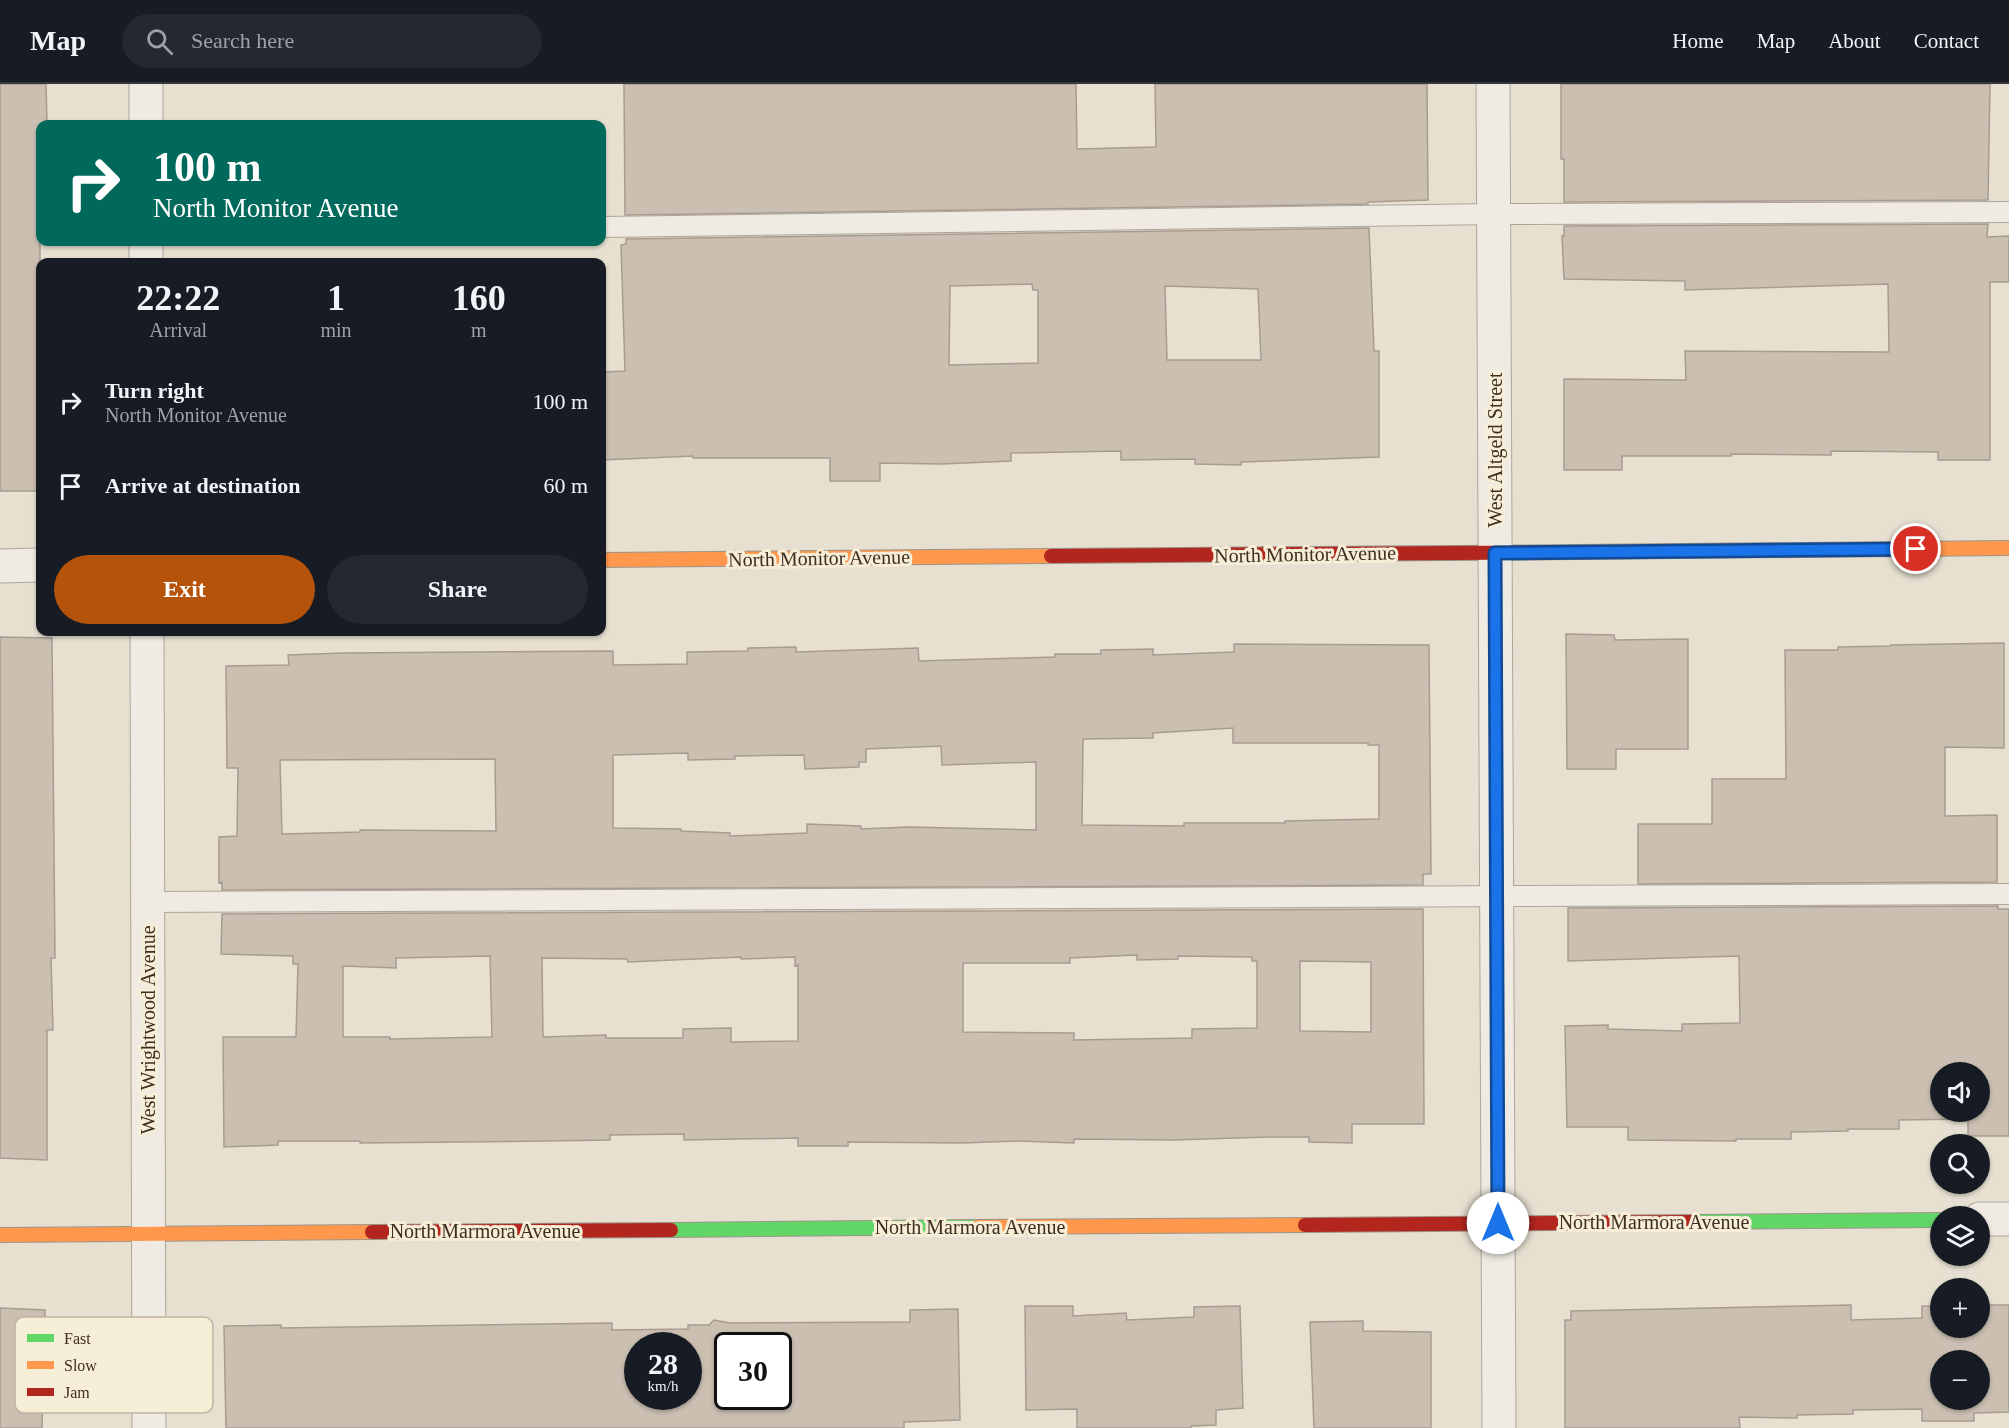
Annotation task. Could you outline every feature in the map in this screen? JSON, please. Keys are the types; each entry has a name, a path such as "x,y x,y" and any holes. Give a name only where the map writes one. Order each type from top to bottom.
{"street":[{"path":"146,84 146,120"},
{"name":"West Altgeld Street","path":"1493,84 1499,1428"},
{"name":"North Monitor Avenue","path":"606,560 2009,548"},
{"path":"0,566 36,565"},
{"name":"West Wrightwood Avenue","path":"147,636 149,1317"},
{"path":"1990,1219 2009,1219"},
{"name":"North Marmora Avenue","path":"0,1235 1930,1220"}],"lane":[{"path":"606,227 1494,214 2009,212"},
{"path":"148,902 2009,894"}],"building":[{"path":"0,84 46,84 47,120 36,120 36,246 40,246 40,258 36,258 36,491 0,491"},
{"path":"624,84 1076,84 1077,149 1156,147 1155,84 1427,84 1428,200 1368,202 1368,204 625,215"},
{"path":"1561,84 1990,84 1988,200 1564,202 1564,159 1561,159"},
{"path":"1988,224 1987,237 2009,236 2009,282 1990,282 1990,460 1938,460 1938,452 1831,451 1831,455 1622,456 1622,470 1564,470 1564,379 1686,380 1685,351 1889,352 1888,284 1685,290 1685,281 1564,279 1562,236 1564,236 1564,226"},
{"path":"1369,228 1374,351 1379,351 1379,457 1241,462 1241,465 1195,464 1195,459 1121,460 1121,451 1011,453 1011,461 942,464 880,463 880,481 830,481 830,458 693,458 693,456 606,460 606,372 625,371 621,245 626,244 626,239","holes":["1032,284 1033,290 1038,290 1038,363 949,365 950,286","1165,286 1258,289 1261,360 1167,360"]},
{"path":"1566,634 1614,635 1615,640 1688,639 1688,749 1616,749 1616,769 1567,769"},
{"path":"0,637 52,638 55,958 51,958 53,1030 47,1030 47,1160 0,1158"},
{"path":"2004,643 2004,748 1945,747 1945,816 1997,815 1997,882 1638,884 1638,824 1712,824 1712,779 1786,779 1785,650"},
{"path":"1234,644 1429,645 1431,874 1423,874 1423,885 222,890 222,882 219,883 219,837 237,836 238,768 227,768 226,666 289,665 288,655 343,653 613,651 613,665 687,664 687,652 748,651 748,648 796,647 796,652 918,648 919,661 1055,657 1055,654 1101,654 1101,650 1153,649 1153,655 1234,652","holes":["1233,728 1233,743 1368,743 1368,745 1379,745 1379,819 1285,821 1285,823 1184,823 1184,826 1082,825 1083,739 1153,738 1153,733","941,746 942,765 1036,762 1036,830 909,827 861,829 861,826 807,824 807,833 730,836 730,833 681,831 681,829 613,828 613,755 688,753 688,760 735,759 735,756 804,755 805,769 859,767 859,762 866,762 866,749","495,759 496,831 360,830 360,832 282,834 280,760"]},
{"path":"1998,906 1998,909 2009,909 2009,1136 1968,1134 1968,1122 1990,1122 1990,1062 1930,1062 1930,1120 1899,1120 1899,1129 1791,1132 1791,1139 1736,1139 1736,1141 1628,1140 1628,1127 1567,1127 1565,1026 1608,1025 1608,1029 1682,1031 1682,1024 1740,1023 1739,956 1568,961 1568,908"},
{"path":"1423,909 1424,1124 1352,1124 1352,1143 1309,1142 1309,1137 1269,1137 1173,1140 1074,1139 1074,1143 848,1142 848,1146 798,1146 798,1138 684,1140 684,1134 610,1135 610,1140 360,1143 360,1141 278,1141 278,1145 224,1147 223,1037 296,1037 298,964 293,964 293,956 221,954 222,914","holes":["1137,955 1137,960 1178,959 1178,956 1252,957 1252,961 1257,961 1257,1028 1192,1029 1192,1038 1074,1040 1074,1033 963,1032 963,963 1070,963 1070,958","490,956 492,1037 390,1039 390,1037 343,1037 343,966 396,968 396,958","795,957 795,966 798,965 798,1041 731,1042 731,1028 683,1029 683,1038 606,1038 606,1035 543,1037 542,958 627,959 628,962","1300,961 1371,962 1371,1032 1300,1031"]},
{"path":"1851,1305 1851,1320 1922,1318 1922,1306 1930,1306 1930,1338 1990,1338 1990,1305 2009,1305 2009,1412 1974,1413 1974,1421 1922,1421 1922,1409 1853,1410 1853,1414 1797,1415 1797,1418 1739,1417 1740,1428 1565,1428 1565,1320 1571,1320 1571,1311"},
{"path":"1025,1306 1073,1306 1073,1316 1126,1313 1127,1320 1194,1317 1194,1307 1240,1306 1243,1408 1216,1410 1216,1425 1191,1426 1191,1428 1077,1428 1077,1409 1026,1410"},
{"path":"0,1308 45,1310 45,1317 15,1317 15,1413 42,1413 42,1428 0,1428"},
{"path":"958,1309 960,1420 904,1422 904,1428 226,1428 224,1326 281,1325 281,1328 612,1323 612,1330 688,1329 688,1325 709,1325 714,1320 730,1323 910,1322 910,1310"},
{"path":"1363,1321 1363,1331 1431,1332 1431,1428 1314,1428 1310,1322"}],"traffic: fast":[{"path":"1694,1222 1930,1220"},
{"path":"671,1230 977,1227"}],"traffic: slow":[{"path":"1576,552 2009,548"},
{"path":"606,560 1051,556"},
{"path":"977,1227 1305,1225"},
{"path":"0,1235 372,1232"}],"traffic: jam":[{"path":"1051,556 1576,552"},
{"path":"1305,1225 1694,1222"},
{"path":"372,1232 671,1230"}],"route":[{"path":"1498,1223 1495,553 1916,549"}]}
